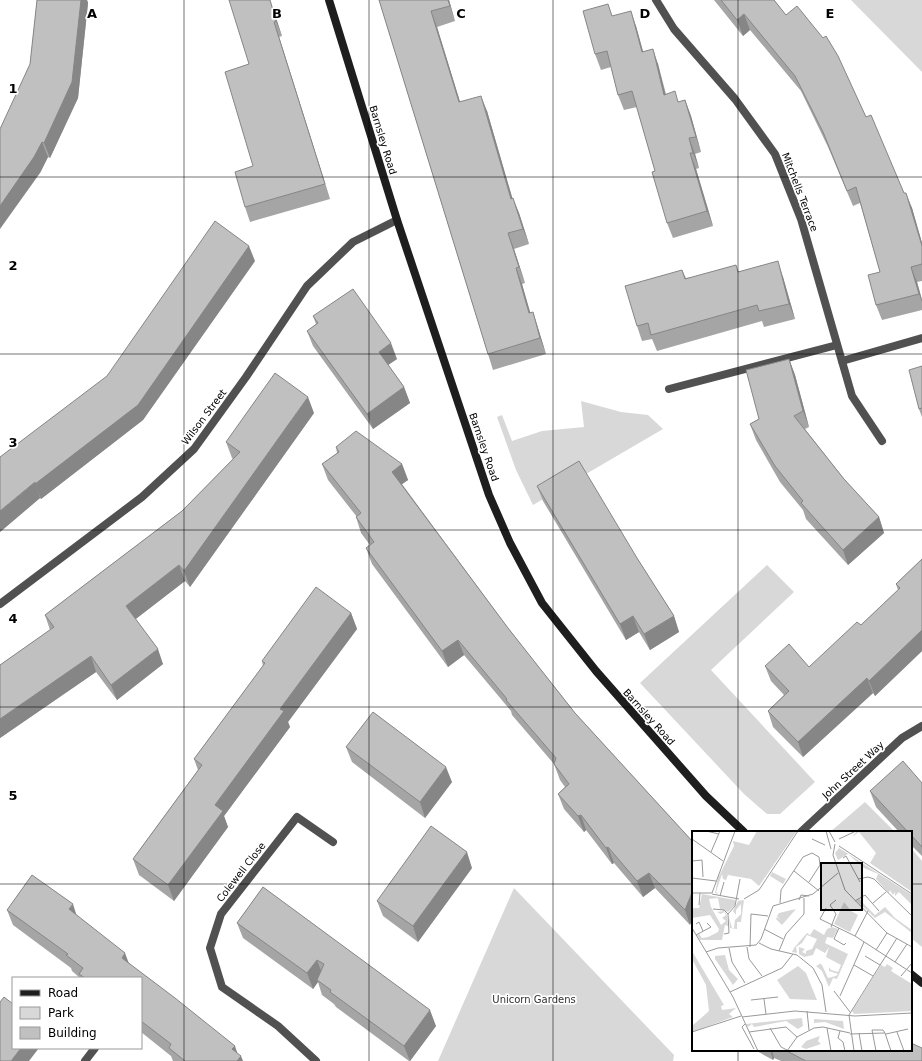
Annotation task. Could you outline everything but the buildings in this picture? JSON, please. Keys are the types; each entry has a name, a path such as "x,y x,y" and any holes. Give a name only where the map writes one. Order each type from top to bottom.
{"street":[{"name":"Barnsley Road","path":"329,0 397,220 489,495 510,543 542,603 596,671 706,796 743,831"},
{"name":"Mitchells Terrace","path":"656,0 674,29 735,99 775,154 802,219 852,396 882,441"},
{"name":"Wilson Street","path":"0,604 142,497 194,449 246,377 307,286 353,242 397,220"},
{"path":"842,361 922,338"},
{"path":"669,390 837,345"},
{"name":"John Street Way","path":"802,831 902,738 922,726"},
{"name":"Colewell Close","path":"316,1061 278,1026 222,987 210,948 221,914 298,817 333,842"},
{"path":"912,975 922,983"},
{"path":"86,1061 94,1049"}],"green space":[{"path":"851,0 922,0 922,72"},
{"path":"581,401 621,412 648,415 663,429 533,505 516,470 497,417 502,415 512,441 542,431 584,427"},
{"path":"767,565 794,592 711,670 815,782 780,814 767,814 744,794 640,683"},
{"path":"865,802 894,831 831,831"},
{"path":"912,849 922,861 922,947 912,939"},
{"name":"Unicorn Gardens","path":"514,888 674,1055 673,1061 438,1061"}]}
